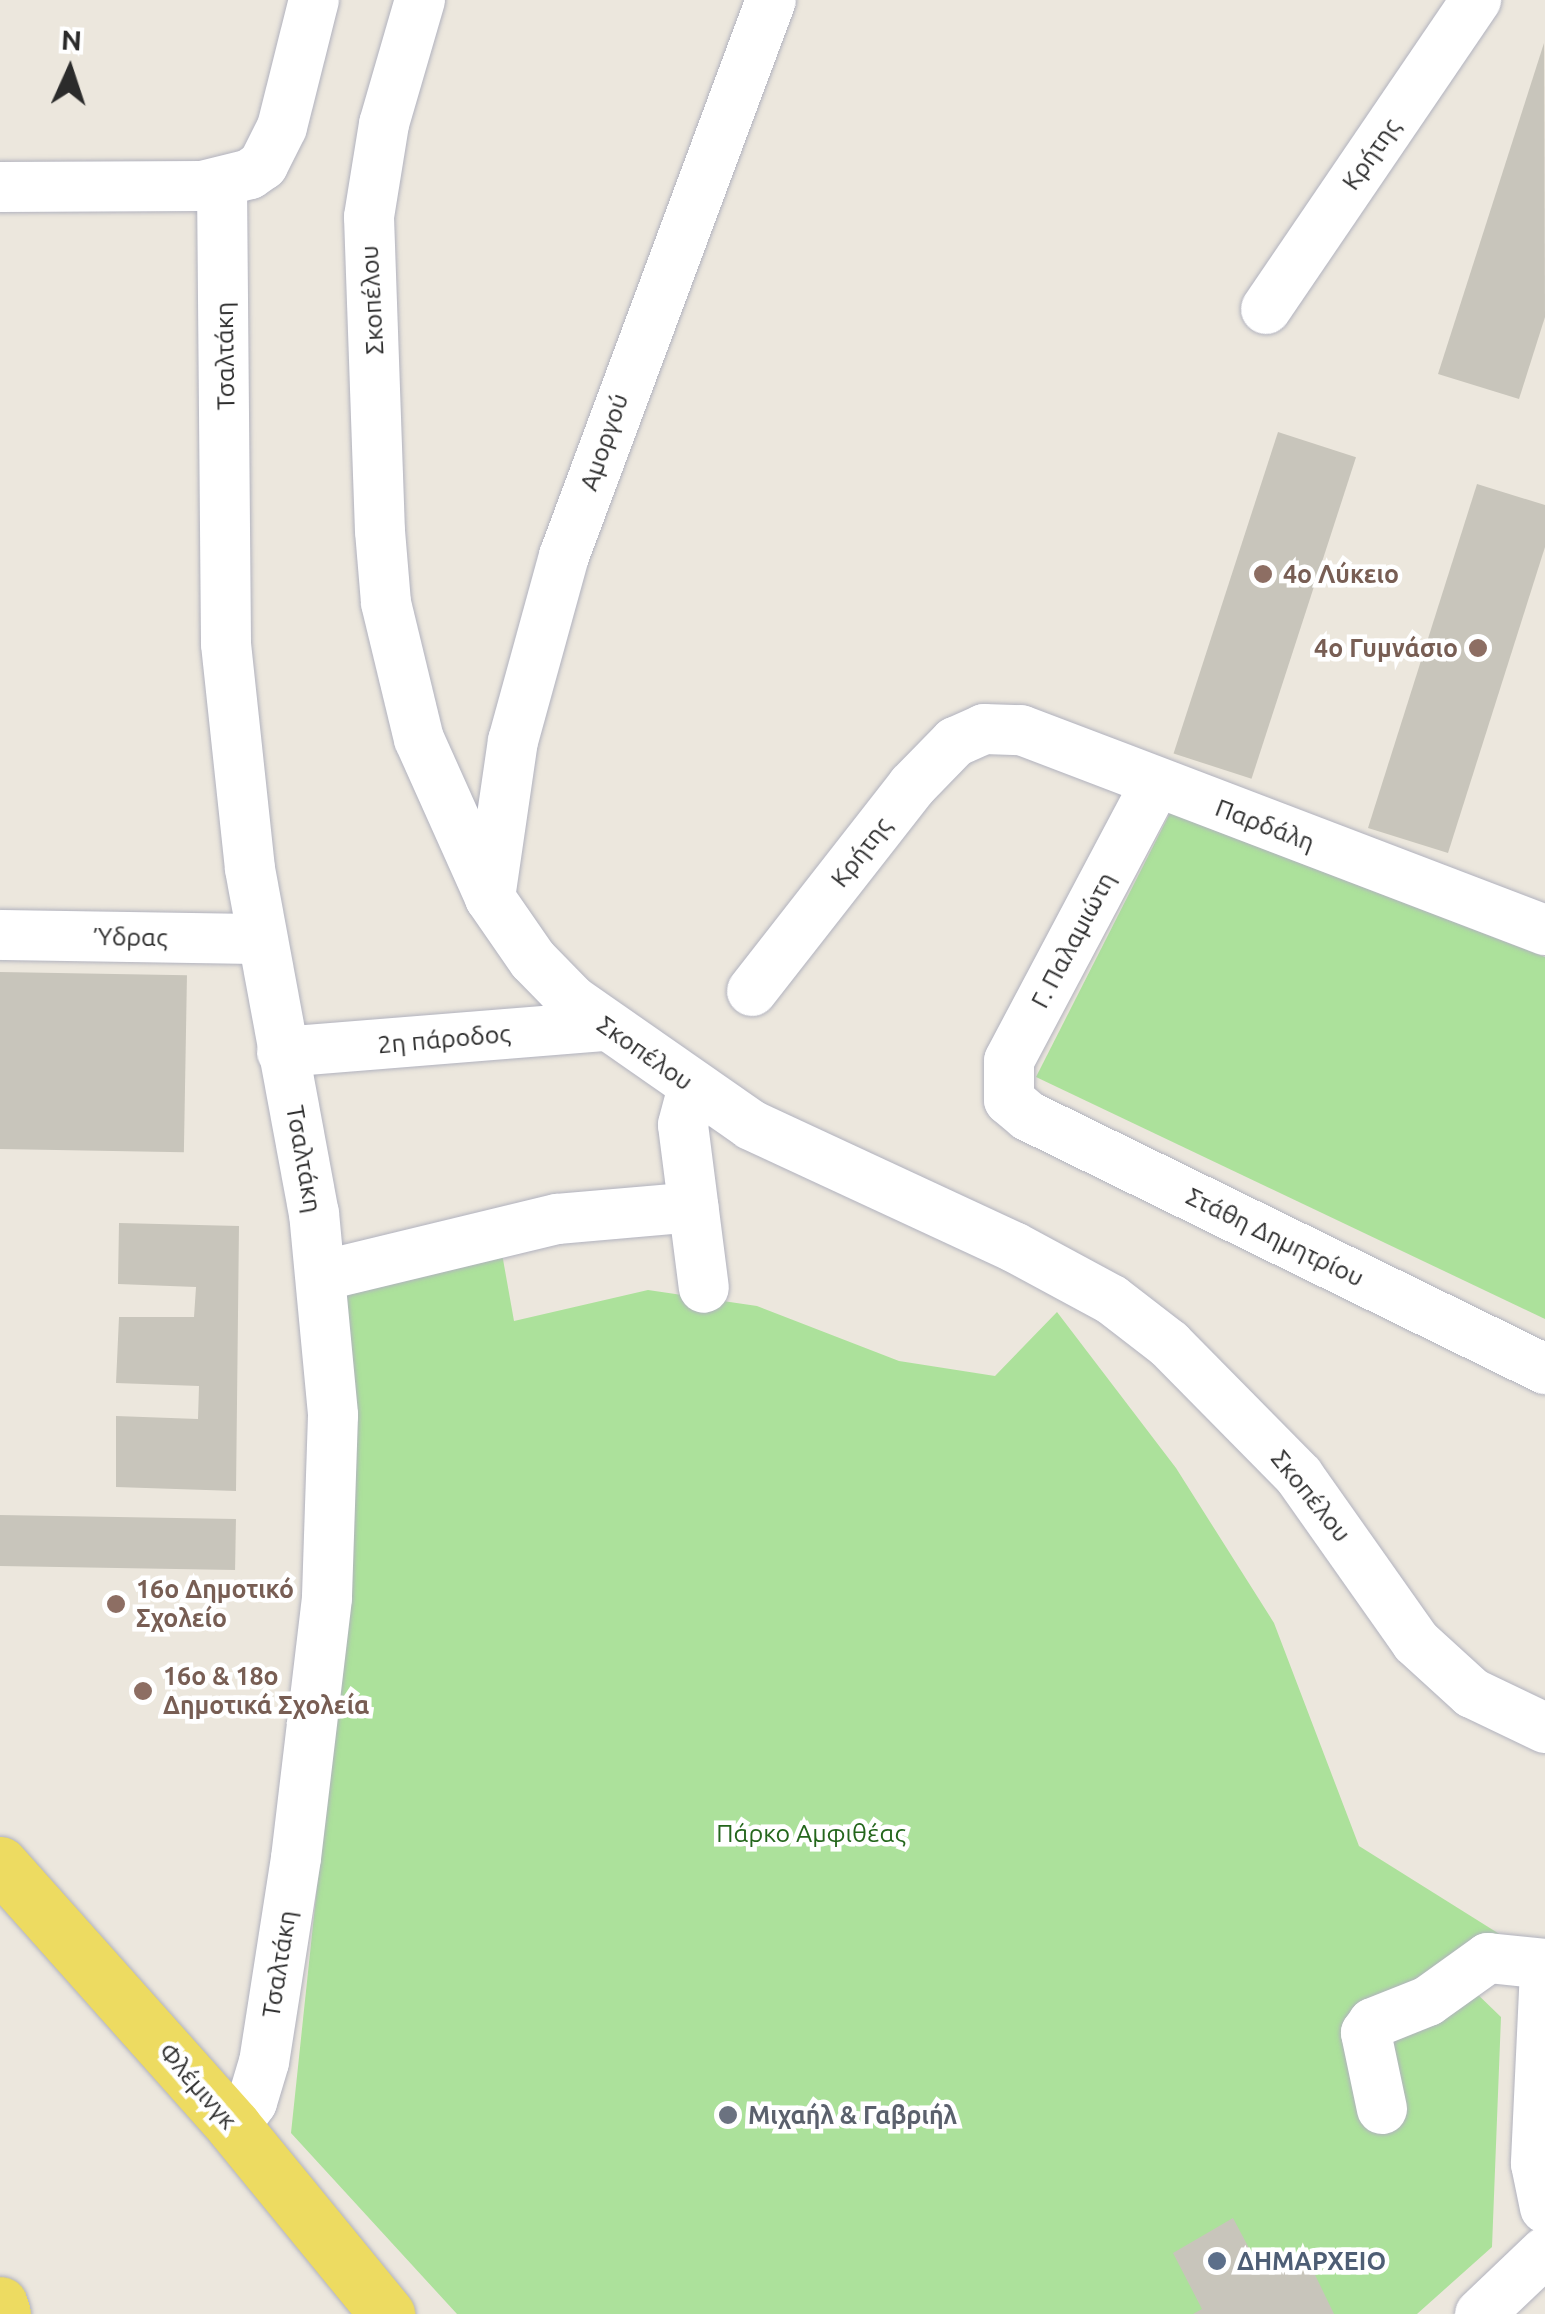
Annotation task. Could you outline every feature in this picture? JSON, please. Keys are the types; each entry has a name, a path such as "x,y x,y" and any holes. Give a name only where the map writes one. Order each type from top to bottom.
{"main road":[{"name":"Φλέμινγκ","path":"0,1864 234,2127 387,2314"},
{"path":"0,2304 3,2314"}],"street":[{"path":"0,187 222,184 263,165 277,142 314,0"},
{"name":"Σκοπέλου","path":"420,0 384,124 369,217 380,531 396,654 418,739 490,898 541,970 606,1026 751,1125 1112,1300 1169,1344 1299,1476 1416,1642 1472,1694 1545,1728"},
{"name":"Αμοργού","path":"490,898 512,741 564,556 770,0"},
{"name":"Κρήτης","path":"1266,309 1476,0"},
{"name":"Τσαλτάκη","path":"222,184 226,644 261,939 332,1354 327,1598 296,1858 264,2062 252,2102 234,2127"},
{"name":"Κρήτης","path":"752,991 912,786 955,742 984,729"},
{"name":"Παρδάλη","path":"984,729 1021,730 1545,930"},
{"name":"Γ. Παλαμιώτη","path":"1008,1100 1010,1061 1156,783"},
{"name":"Ύδρας","path":"0,935 261,939"},
{"name":"2η πάροδος","path":"282,1052 606,1026"},
{"path":"694,1087 684,1126 704,1288"},
{"name":"Στάθη Δημητρίου","path":"1008,1100 1028,1116 1545,1369"},
{"path":"321,1276 558,1218 692,1207"},
{"path":"1382,2109 1366,2034 1373,2023 1428,2001 1488,1958 1545,1967 1536,2164 1545,2208"},
{"path":"1480,2314 1545,2252"}],"green space":[{"path":"1170,813 1545,957 1545,1319 1036,1077"},
{"name":"Πάρκο Αμφιθέας","path":"501,1248 514,1321 648,1290 757,1306 899,1361 995,1376 1057,1312 1176,1468 1274,1623 1359,1846 1501,1935 1471,1988 1501,2017 1492,2247 1417,2314 457,2314 291,2133 349,1584 336,1289"}],"building":[{"path":"1544,43 1545,317 1519,399 1438,374"},
{"path":"1278,432 1356,457 1252,779 1174,753"},
{"path":"1477,484 1545,505 1545,547 1448,853 1368,828"},
{"path":"0,972 187,975 184,1152 0,1149"},
{"path":"119,1223 239,1226 236,1491 116,1487 116,1416 198,1419 199,1386 116,1383 119,1317 194,1317 196,1287 118,1284"},
{"path":"0,1515 236,1519 235,1570 0,1566"},
{"name":"ΔΗΜΑΡΧΕΙΟ","path":"1233,2218 1260,2269 1303,2250 1334,2314 1193,2314 1202,2309 1173,2253"}],"place":[{"name":"4ο Λύκειο","path":"1263,574"},
{"name":"4ο Γυμνάσιο","path":"1478,648"},
{"name":"16ο Δημοτικό Σχολείο","path":"116,1604"},
{"name":"16ο & 18ο Δημοτικά Σχολεία","path":"143,1691"},
{"name":"Μιχαήλ & Γαβριήλ","path":"728,2115"},
{"name":"ΔΗΜΑΡΧΕΙΟ","path":"1217,2261"}]}
